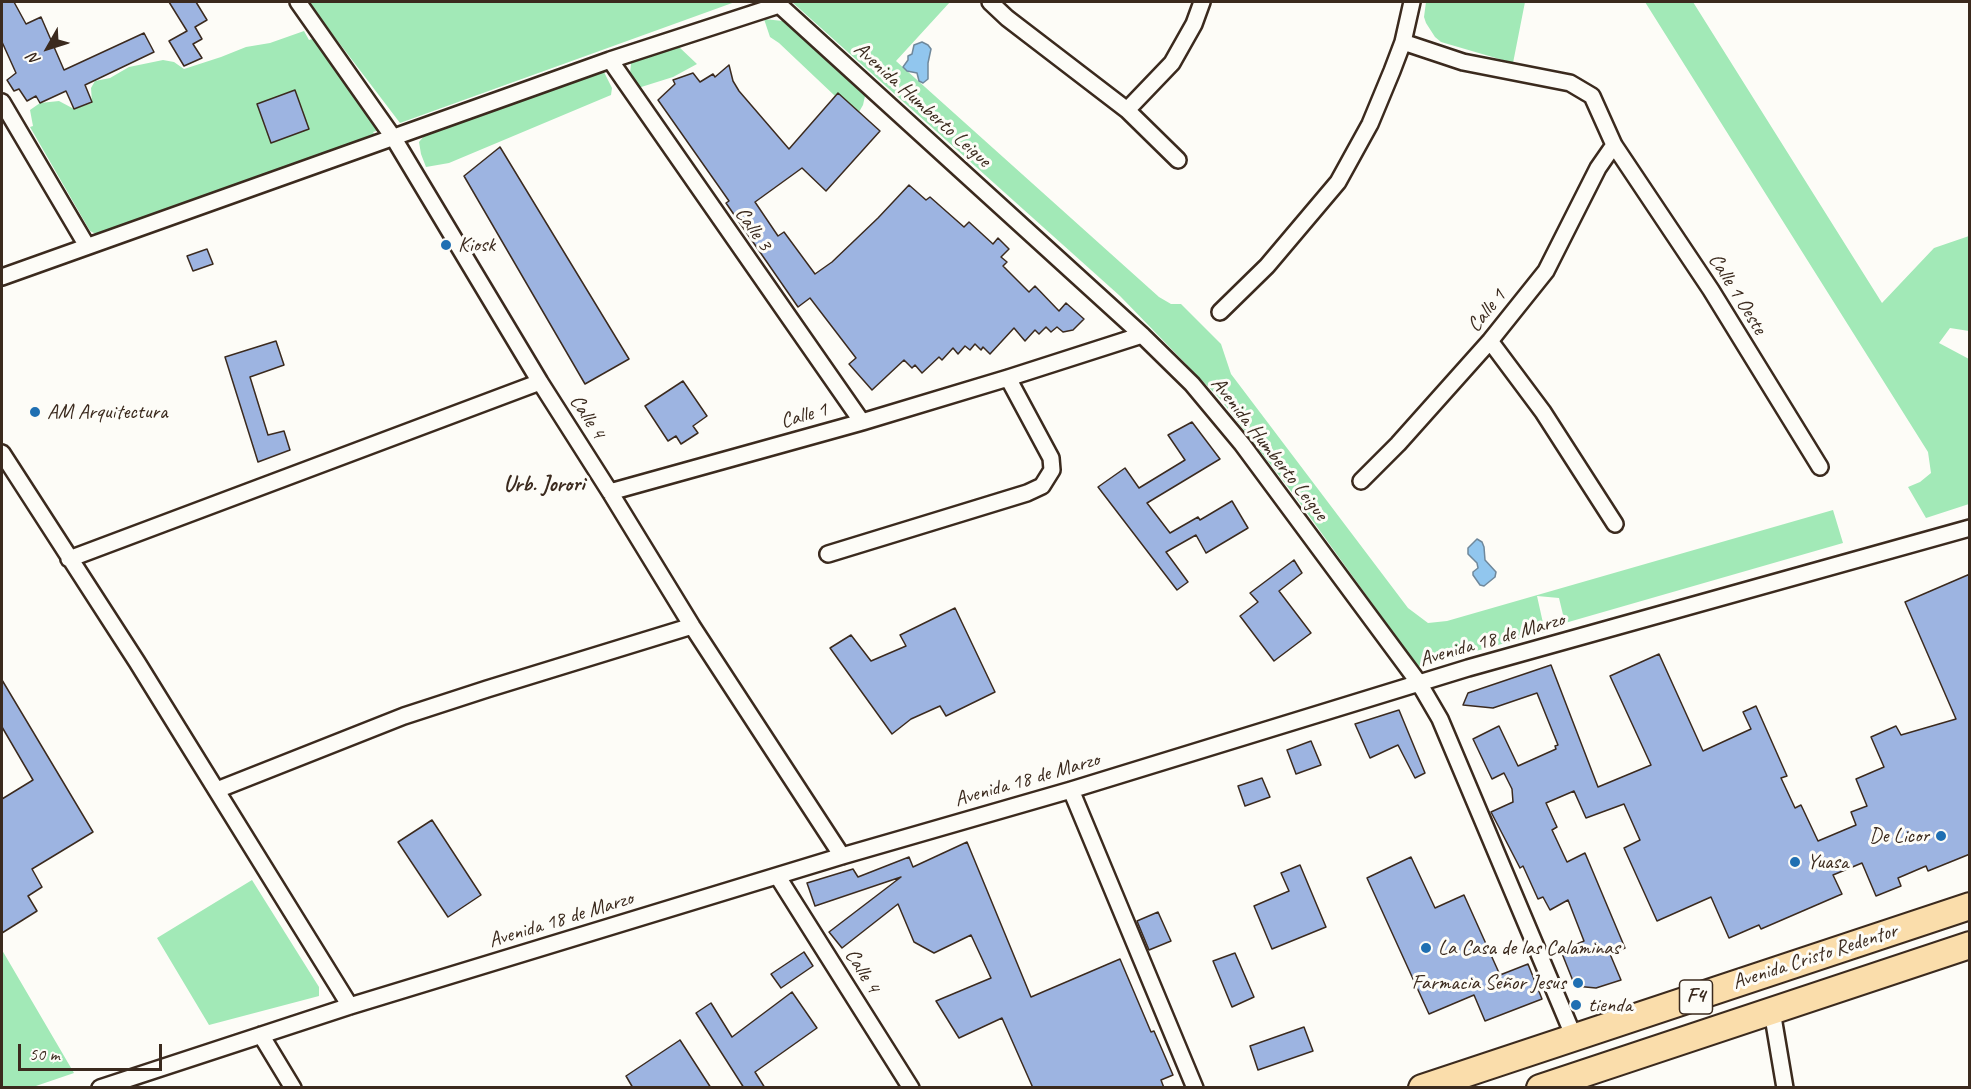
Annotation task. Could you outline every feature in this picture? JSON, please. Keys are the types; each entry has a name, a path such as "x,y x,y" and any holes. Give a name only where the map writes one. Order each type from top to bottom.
{"highway":[{"name":"Avenida Cristo Redentor","path":"1422,1088 1970,906"},
{"name":"Avenida Cristo Redentor","path":"1540,1088 1970,945"}],"street":[{"name":"Calle 4","path":"298,2 393,137 540,382 692,626 842,856"},
{"path":"990,2 1007,18 1127,110 1178,160"},
{"path":"1127,110 1172,63 1194,24 1202,2"},
{"path":"1220,312 1267,266 1338,183 1370,124 1403,42 1412,2"},
{"path":"2,277 610,60 777,3"},
{"name":"Avenida Humberto Leigue","path":"777,3 1142,335 1192,384 1242,444 1419,682 1440,720 1574,1037"},
{"name":"Calle 1 Oeste","path":"1403,42 1463,62 1570,83 1592,96 1614,145 1711,290 1820,467"},
{"name":"Calle 3","path":"610,60 862,422"},
{"path":"2,102 87,246"},
{"name":"Calle 1","path":"1361,481 1398,444 1490,341 1546,271 1598,168 1614,145"},
{"name":"Calle 1","path":"610,492 862,422 1142,335"},
{"path":"1490,341 1543,412 1615,524"},
{"path":"828,554 1027,493 1042,486 1052,470 1051,459 1008,378"},
{"path":"69,559 540,382"},
{"path":"2,453 217,790 350,1006"},
{"name":"Avenida 18 de Marzo","path":"100,1088 350,1006 842,856 1071,790 1419,682 1970,528"},
{"path":"217,790 404,717 486,689 692,626"},
{"path":"1071,790 1195,1088"},
{"name":"Calle 4","path":"778,877 911,1088"},
{"path":"1772,1011 1785,1088"},
{"path":"261,1035 293,1088"}],"green space":[{"path":"308,2 735,2 400,123"},
{"path":"792,2 950,2 896,61 1159,297 1171,304 1181,304 1221,344 1231,374 1408,608 1428,623 1447,621 1833,510 1843,543 1565,623 1559,598 1537,596 1545,632 1418,667 1297,499 1221,400 1120,296"},
{"path":"1426,2 1525,2 1513,63 1441,42 1426,23 1424,17"},
{"path":"1645,2 1693,2 1882,303 1934,248 1969,236 1969,331 1950,328 1939,343 1969,359 1969,504 1926,518 1908,487 1920,482 1931,473 1928,452"},
{"path":"764,19 783,21 865,96 859,112 838,93 835,96 770,37"},
{"path":"304,31 309,40 318,37 380,130 373,132 380,143 104,238 90,231 30,127 33,126 30,110 40,103 59,101 74,109 92,103 91,88 95,81 110,78 129,67 163,60 174,62 184,69 246,47 270,43"},
{"path":"678,46 697,64 673,77 638,88 630,74 631,63"},
{"path":"604,72 612,88 611,95 449,163 426,167 419,142 424,136 593,73"},
{"path":"252,880 319,987 319,996 209,1025 157,938"},
{"path":"2,950 74,1073 33,1087 2,1087"}],"water":[{"path":"922,42 931,49 928,79 923,83 919,81 917,73 907,71 903,67 908,56 912,54 914,45"},
{"path":"1477,539 1484,547 1485,560 1496,572 1495,577 1484,586 1480,585 1473,575 1478,568 1477,563 1468,554 1468,548"}],"building":[{"path":"2,2 14,2 26,24 41,17 64,70 144,33 154,52 85,85 92,102 74,109 66,91 40,103 36,96 27,101 19,89 14,91 7,80 16,73 2,42"},
{"path":"169,2 196,2 207,20 195,27 202,39 193,44 202,58 184,66 169,41 187,31"},
{"path":"729,65 733,81 739,91 789,149 838,93 880,131 826,191 802,168 755,202 778,236 784,232 815,274 832,262 909,185 926,200 930,197 964,227 969,222 993,244 998,238 1009,249 1001,257 1007,262 1003,266 1029,292 1035,286 1059,311 1066,303 1084,319 1073,330 1063,332 1057,327 1051,332 1046,327 1039,334 1035,330 1025,341 1014,328 990,354 983,347 981,350 975,344 970,350 965,346 958,354 953,348 942,360 939,357 922,373 915,365 912,368 904,360 872,390 849,364 856,358 810,298 798,307 726,203 729,201 658,100 675,84 673,80 693,73 700,82 713,74 715,77"},
{"path":"295,90 309,129 271,143 257,104"},
{"path":"500,147 629,359 585,384 464,176"},
{"path":"207,249 213,264 193,271 187,256"},
{"path":"276,341 284,365 250,377 268,435 284,431 290,450 258,462 225,357"},
{"path":"683,381 707,416 693,426 698,433 681,444 676,436 668,441 645,406"},
{"path":"1192,422 1220,459 1147,503 1170,533 1198,517 1200,520 1232,501 1248,528 1206,553 1196,535 1166,552 1188,582 1177,590 1098,487 1125,468 1139,488 1185,460 1168,435"},
{"path":"1294,560 1302,573 1279,591 1311,633 1274,661 1240,616 1258,602 1250,593"},
{"path":"1970,574 1970,854 1928,871 1926,866 1898,878 1901,886 1876,896 1862,863 1833,875 1842,894 1761,929 1759,925 1729,938 1711,897 1657,921 1624,848 1640,840 1624,804 1586,818 1574,791 1546,803 1557,827 1552,830 1567,862 1585,853 1625,948 1610,954 1621,980 1596,988 1575,986 1561,951 1584,941 1568,900 1550,910 1543,897 1538,899 1523,866 1520,868 1491,812 1513,802 1512,789 1504,773 1492,779 1473,739 1499,726 1518,766 1556,749 1555,746 1558,745 1537,693 1493,708 1463,705 1468,693 1551,665 1598,787 1651,765 1610,676 1659,654 1703,751 1751,729 1743,712 1756,706 1787,776 1781,778 1795,808 1801,805 1818,841 1856,825 1851,812 1867,806 1856,779 1884,767 1871,737 1896,726 1901,735 1956,719 1905,602"},
{"path":"955,608 995,692 946,716 940,706 911,719 892,734 830,648 851,635 871,661 906,646 900,635"},
{"path":"2,680 93,832 32,869 42,887 28,896 37,911 2,933 2,799 33,780 2,727"},
{"path":"1399,710 1425,773 1415,778 1398,745 1370,758 1355,724"},
{"path":"1311,741 1321,765 1296,774 1287,750"},
{"path":"1262,778 1270,797 1245,806 1238,786"},
{"path":"432,820 481,895 448,917 398,842"},
{"path":"967,842 1031,997 1120,959 1151,1032 1154,1031 1173,1075 1161,1080 1164,1088 1033,1088 1002,1018 959,1038 936,1001 991,978 971,935 934,953 914,942 898,904 842,948 829,932 901,877 815,906 807,883 853,869 858,877 909,857 913,867"},
{"path":"1411,857 1435,908 1464,895 1500,975 1528,964 1542,999 1485,1021 1474,995 1429,1014 1367,878"},
{"path":"1300,865 1326,927 1272,949 1254,906 1289,891 1281,873"},
{"path":"1158,912 1171,941 1149,950 1137,921"},
{"path":"804,952 813,966 781,988 771,974"},
{"path":"1235,953 1254,997 1232,1007 1213,961"},
{"path":"792,992 817,1028 755,1072 765,1088 744,1088 696,1013 711,1003 732,1037"},
{"path":"1304,1027 1313,1051 1258,1070 1250,1046"},
{"path":"680,1040 711,1088 633,1088 626,1076"}],"place":[{"name":"Kiosk","path":"446,245"},
{"name":"AM Arquitectura","path":"35,412"},
{"name":"De Licor","path":"1941,836"},
{"name":"Yuasa","path":"1795,862"},
{"name":"La Casa de las Calaminas","path":"1426,948"},
{"name":"Farmacia Señor Jesus","path":"1578,983"},
{"name":"tienda","path":"1576,1005"}],"district":[{"name":"Urb. Jorori","path":"544,485"}]}
